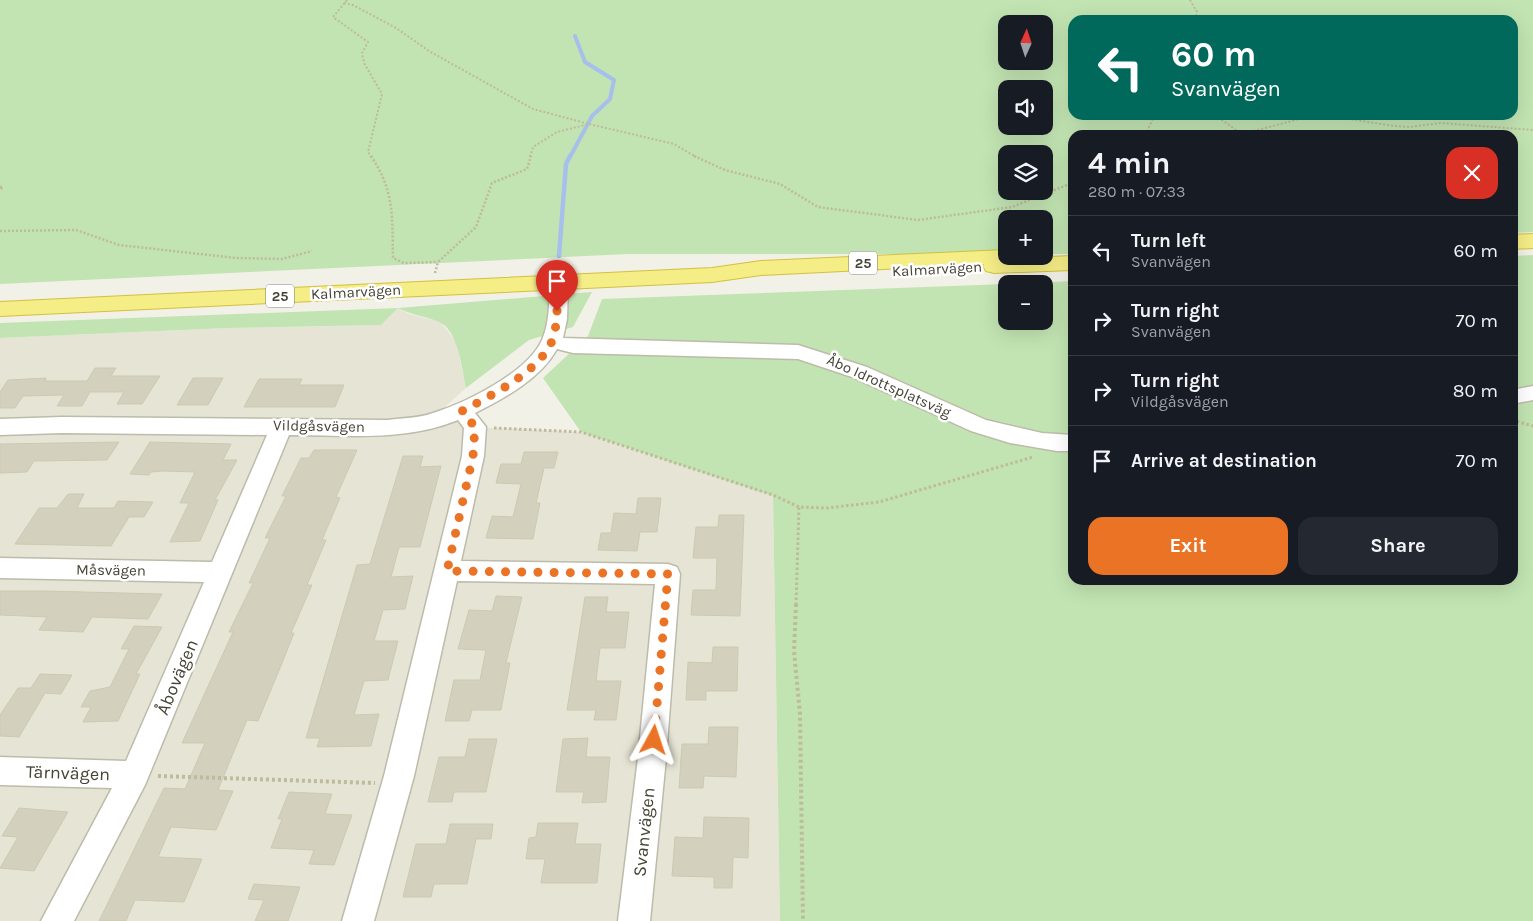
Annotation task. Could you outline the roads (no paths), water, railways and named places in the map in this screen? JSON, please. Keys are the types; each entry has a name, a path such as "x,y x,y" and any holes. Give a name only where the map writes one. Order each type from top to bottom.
{"highway":[{"path":"1518,233 1533,232"},
{"path":"1518,242 1533,241"},
{"path":"1053,255 1068,254"},
{"name":"Kalmarvägen","path":"0,309 712,275 761,268 998,257"},
{"name":"Kalmarvägen","path":"712,275 763,278 1068,262"}],"street":[{"name":"Vildgåsvägen","path":"0,427 62,425 388,428 468,419 494,394 524,373 541,357 552,342 556,323 559,283"},
{"name":"Åbo Idrottsplatsväg","path":"552,342 573,346 798,352 821,356 848,366 980,426 1024,439 1068,444"},
{"path":"1518,396 1533,393"},
{"path":"358,921 397,783 473,456 468,419"},
{"name":"Åbovägen","path":"57,921 135,775 282,426"},
{"name":"Måsvägen","path":"0,568 222,572"},
{"name":"Svanvägen","path":"447,571 668,574 652,758 634,921"},
{"name":"Tärnvägen","path":"0,771 135,775"}],"waterway":[{"path":"570,157 592,116 610,99 614,80 585,62 575,36"},
{"path":"559,256 566,164 570,156"}]}
